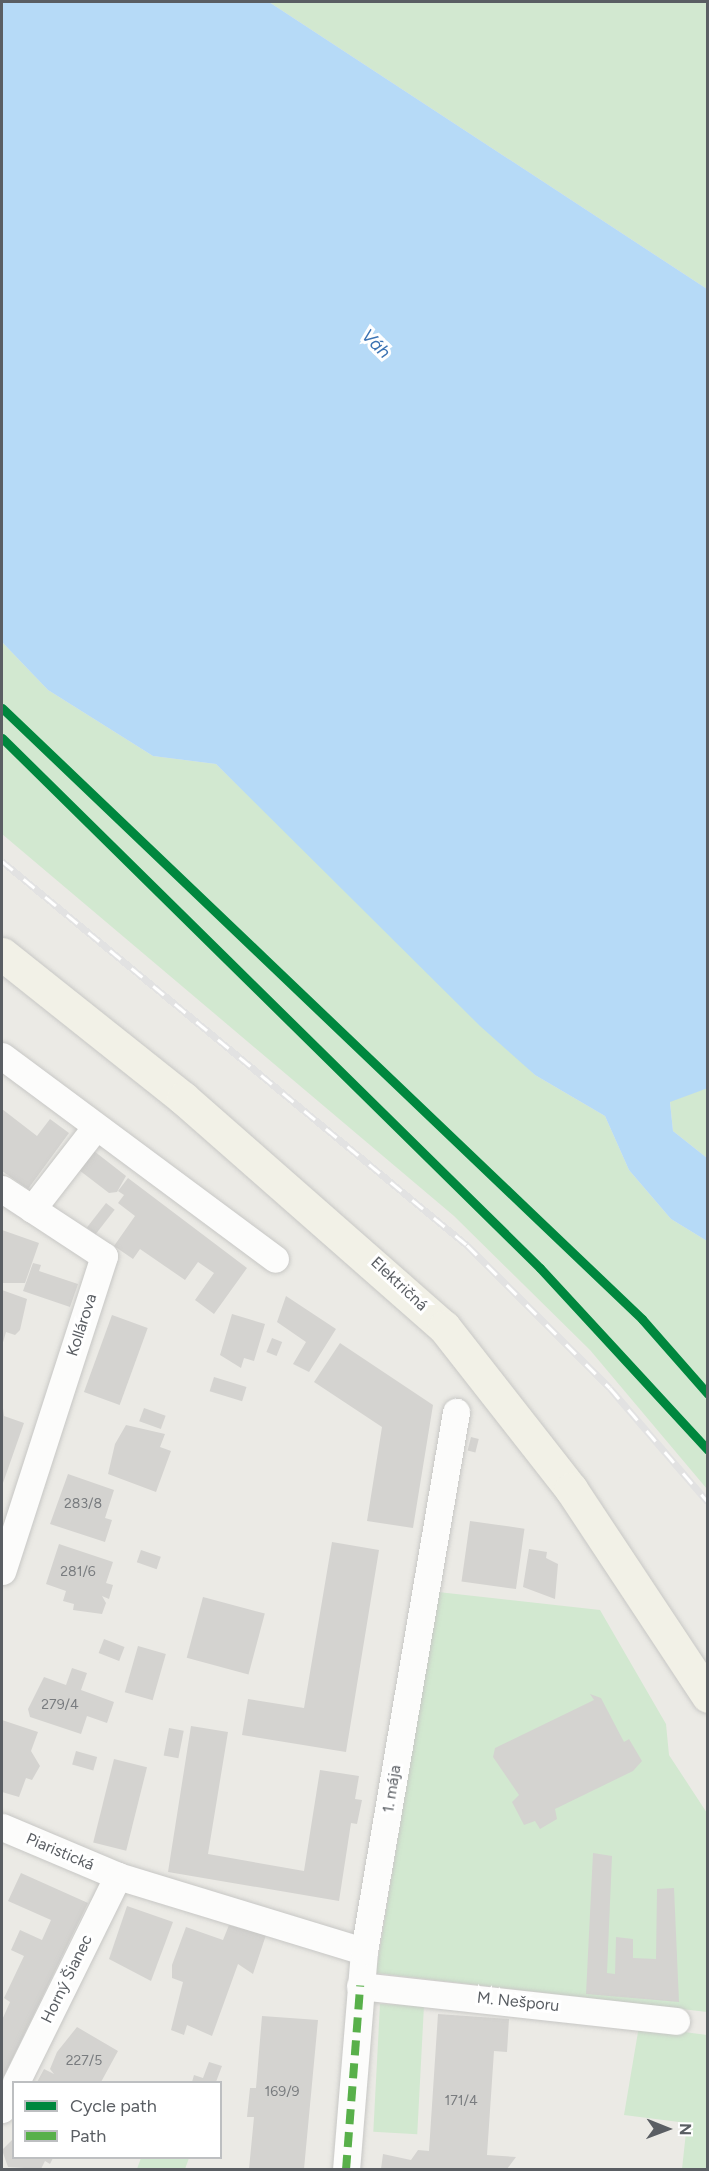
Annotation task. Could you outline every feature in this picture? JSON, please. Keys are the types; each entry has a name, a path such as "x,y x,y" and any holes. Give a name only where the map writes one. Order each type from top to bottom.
{"main road":[{"name":"Električná","path":"2,954 183,1098 444,1327 571,1489 708,1696"}],"street":[{"path":"2,1056 94,1129 275,1259"},
{"path":"2,1188 32,1209 94,1129"},
{"name":"Kollárova","path":"2,1572 104,1256 32,1209"},
{"name":"1. mája","path":"346,2169 364,1951 456,1412"},
{"name":"Piaristická","path":"2,1827 118,1876"},
{"path":"118,1876 364,1951"},
{"name":"Horný Šianec","path":"16,2081 118,1876"},
{"name":"M. Nešporu","path":"360,1986 676,2021"},
{"path":"2,2109 12,2091"}],"green space":[{"path":"269,2 707,2 707,289"},
{"path":"2,642 48,690 153,756 216,764 535,1075 605,1116 629,1170 671,1219 707,1241 707,1489 590,1350 454,1216 2,834"},
{"path":"707,1088 707,1158 673,1131 670,1101"},
{"path":"438,1592 600,1610 666,1724 669,1755 707,1813 707,2012 376,1973"},
{"path":"380,2004 424,2006 417,2134 373,2132"},
{"path":"639,2026 707,2035 707,2169 682,2169 687,2123 624,2115"},
{"path":"141,2159 189,2159 185,2169 137,2169"}],"water":[{"name":"Váh","path":"2,2 269,2 707,289 708,1088 670,1102 673,1131 707,1158 707,1241 671,1219 629,1170 605,1116 535,1075 480,1026 216,764 153,756 48,690 2,642"}],"building":[{"path":"2,1109 37,1136 50,1119 69,1133 28,1189 2,1171"},
{"path":"94,1151 126,1176 117,1192 109,1193 79,1170"},
{"path":"128,1178 247,1268 214,1314 195,1300 214,1273 198,1262 185,1280 140,1249 133,1259 114,1246 135,1216 118,1203 124,1195 118,1191"},
{"path":"106,1203 115,1210 96,1234 87,1227"},
{"path":"2,1230 39,1243 25,1283 2,1283"},
{"path":"33,1263 41,1265 39,1271 78,1284 70,1307 23,1291"},
{"path":"2,1290 27,1299 20,1330 15,1335 6,1332 2,1346"},
{"path":"286,1296 336,1329 309,1372 293,1364 306,1342 277,1322"},
{"path":"232,1314 265,1324 254,1361 244,1358 241,1368 220,1355"},
{"path":"112,1315 148,1328 120,1405 84,1392"},
{"path":"272,1338 282,1342 277,1356 266,1352"},
{"path":"340,1343 433,1405 413,1528 367,1521 382,1427 314,1382"},
{"path":"214,1377 247,1387 242,1401 210,1391"},
{"path":"2,1400 4,1416 24,1423 3,1483"},
{"path":"144,1408 166,1416 161,1429 139,1421"},
{"path":"126,1425 165,1434 160,1447 171,1451 156,1492 108,1474 115,1444"},
{"path":"471,1437 479,1439 475,1453 468,1451"},
{"path":"68,1474 114,1490 105,1518 112,1520 105,1542 50,1524"},
{"path":"470,1521 524,1529 516,1589 462,1581"},
{"path":"332,1542 379,1550 346,1752 242,1735 248,1699 304,1708"},
{"path":"59,1544 113,1562 106,1583 113,1585 109,1599 102,1596 106,1603 102,1614 73,1610 74,1604 63,1601 66,1591 46,1584"},
{"path":"529,1549 547,1552 546,1558 558,1564 555,1599 523,1587"},
{"path":"141,1550 161,1557 157,1569 137,1562"},
{"path":"203,1597 265,1614 249,1674 187,1658"},
{"path":"104,1639 125,1647 119,1661 99,1653"},
{"path":"138,1646 166,1654 153,1700 125,1692"},
{"path":"72,1668 87,1673 81,1690 114,1702 107,1723 87,1716 81,1734 30,1717 28,1709 44,1677 66,1685"},
{"path":"590,1694 601,1698 624,1742 629,1739 642,1761 633,1771 555,1809 557,1819 540,1829 535,1821 524,1825 512,1802 519,1795 493,1757 495,1748 594,1700"},
{"path":"2,1720 38,1732 31,1751 40,1766 32,1780 26,1778 19,1797 2,1792"},
{"path":"191,1726 228,1732 208,1854 304,1871 320,1770 359,1776 355,1799 362,1800 357,1824 351,1823 339,1901 168,1872"},
{"path":"169,1728 184,1731 178,1758 164,1755"},
{"path":"76,1751 97,1757 93,1771 72,1764"},
{"path":"114,1759 147,1767 126,1851 93,1842"},
{"path":"593,1853 612,1856 607,1973 615,1974 616,1937 633,1939 633,1958 656,1959 657,1889 674,1888 679,2002 586,1994"},
{"path":"21,1873 88,1903 2,2080 2,2020 10,2002 4,1998 24,1956 11,1950 20,1930 42,1940 51,1920 8,1901"},
{"path":"127,1906 173,1922 151,1981 109,1959"},
{"path":"229,1925 266,1935 253,1974 238,1964 212,2036 187,2025 184,2035 171,2030 183,1982 172,1978 172,1965 186,1927 223,1940"},
{"path":"438,2014 509,2019 507,2052 494,2051 487,2155 516,2157 507,2169 381,2169 383,2154 411,2160 418,2150 429,2151"},
{"path":"262,2016 318,2020 304,2169 249,2169 254,2117 247,2117 250,2088 256,2088"},
{"path":"77,2027 118,2051 102,2081 38,2081 44,2069 54,2074 50,2069 57,2052"},
{"path":"209,2062 222,2066 216,2081 192,2081 194,2075 203,2078"},
{"path":"12,2140 12,2159 52,2159 50,2164 45,2161 41,2169 8,2167 2,2150"}],"railway":[{"path":"2,861 467,1245 610,1388 708,1502"}],"marked path":[{"path":"346,2170 360,1986"}],"cycle path":[{"path":"2,708 642,1319 708,1394"},
{"path":"2,738 540,1268 708,1450"}]}
